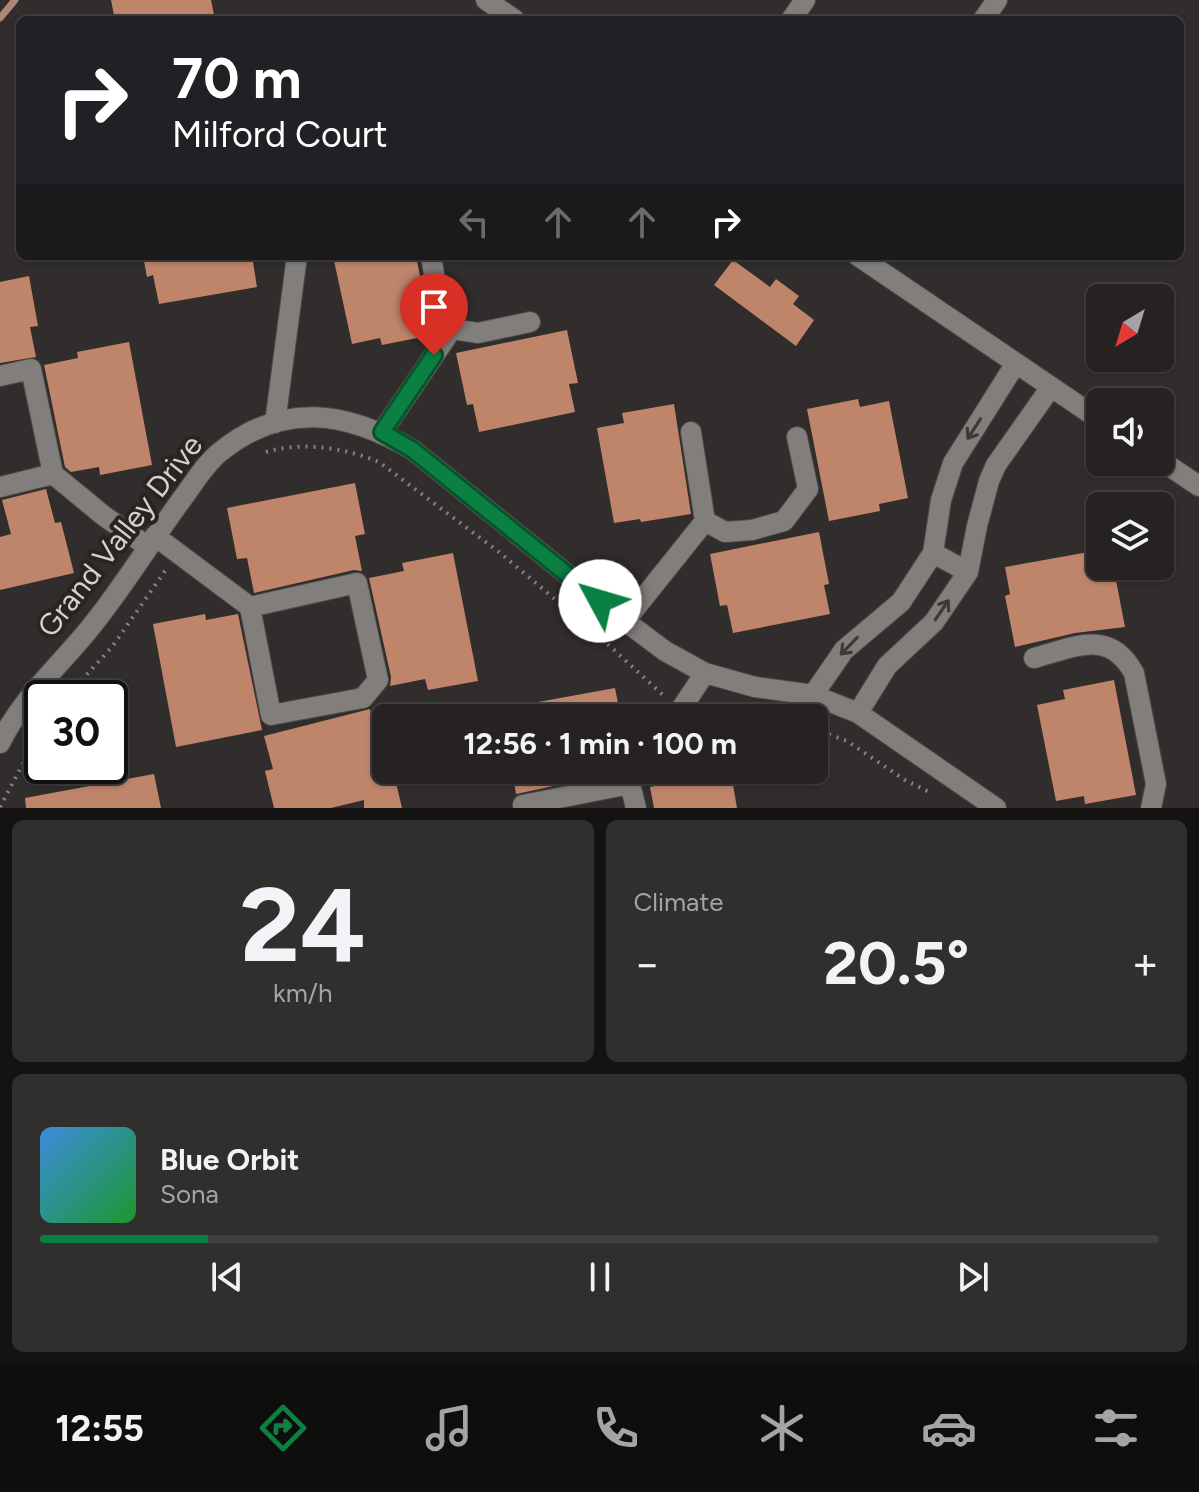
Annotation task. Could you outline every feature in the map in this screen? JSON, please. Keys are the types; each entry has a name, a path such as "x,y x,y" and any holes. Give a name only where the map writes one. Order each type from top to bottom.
{"street":[{"path":"486,0 509,16"},
{"path":"275,423 296,260"},
{"path":"432,260 439,303 452,329"},
{"path":"864,260 1086,411"},
{"path":"452,329 478,333 530,322"},
{"path":"382,432 452,329"},
{"path":"813,695 844,650 901,602 933,553 941,500 953,463 1016,363"},
{"path":"0,376 31,369 53,474 104,516 175,551 250,607 271,715 363,698 378,680 357,583 250,607"},
{"path":"858,713 887,666 934,622 968,572 977,526 993,473 1051,387"},
{"name":"Grand Valley Drive","path":"0,743 23,702 94,623 218,453 242,437 275,423 309,417 333,417 382,432 413,450 665,651 705,673 755,687 813,695 858,713 996,808"},
{"path":"625,621 705,521 691,432"},
{"path":"705,521 725,532 752,530 784,521 808,489 797,437"},
{"path":"1174,469 1199,486"},
{"path":"0,487 53,474"},
{"path":"933,553 968,572"},
{"path":"1034,658 1098,644 1114,648 1125,657 1134,673 1156,784 1151,808"},
{"path":"684,704 705,673"},
{"path":"524,808 523,805 607,784"},
{"path":"635,784 636,808"}],"path":[{"path":"261,454 279,448 319,447 360,454 379,462 499,552 601,638 672,704"},
{"path":"82,680 112,647 175,551"},
{"path":"828,734 847,741 905,780 928,791"},
{"path":"0,807 24,762"}],"building":[{"path":"111,0 211,0 214,16 114,16"},
{"path":"144,260 253,260 257,287 159,304 153,275 147,277"},
{"path":"334,260 417,260 432,335 382,345 380,338 352,344"},
{"path":"733,260 770,287 776,279 799,296 793,304 814,320 796,346 714,285"},
{"path":"29,276 38,326 30,327 36,357 0,363 0,282"},
{"path":"567,330 578,383 569,384 575,412 479,432 473,404 467,405 456,353"},
{"path":"129,342 152,465 100,475 99,467 71,472 65,467 44,365 78,358 77,352"},
{"path":"858,399 860,407 889,401 908,498 879,504 880,511 829,521 807,409"},
{"path":"674,404 691,514 614,523 597,428 624,423 622,413"},
{"path":"355,483 365,534 355,536 362,571 354,570 254,593 247,558 237,559 227,508"},
{"path":"46,489 55,523 61,522 74,573 0,590 0,537 11,534 2,500"},
{"path":"819,532 829,584 824,585 830,614 733,633 727,605 720,606 710,554"},
{"path":"453,553 478,681 428,690 425,679 390,686 391,677 369,578 404,571 402,563"},
{"path":"1086,553 1086,580 1116,580 1125,627 1075,633 1015,647 1005,596 1010,594 1005,567"},
{"path":"205,614 206,620 238,614 262,730 176,747 153,624"},
{"path":"1114,680 1136,795 1085,804 1084,796 1056,801 1037,705 1065,699 1063,690"},
{"path":"615,688 618,704 527,704"},
{"path":"370,709 372,784 396,784 402,808 364,808 364,800 331,808 274,808 265,771 273,769 264,736"},
{"path":"154,774 161,808 26,808 25,798 100,784 128,784 128,779"},
{"path":"514,784 563,784 516,794"},
{"path":"665,784 733,784 737,808 654,808 650,787"}],"waterway":[{"path":"0,18 15,0"}],"route":[{"path":"434,355 382,432 413,450 600,601"}]}
